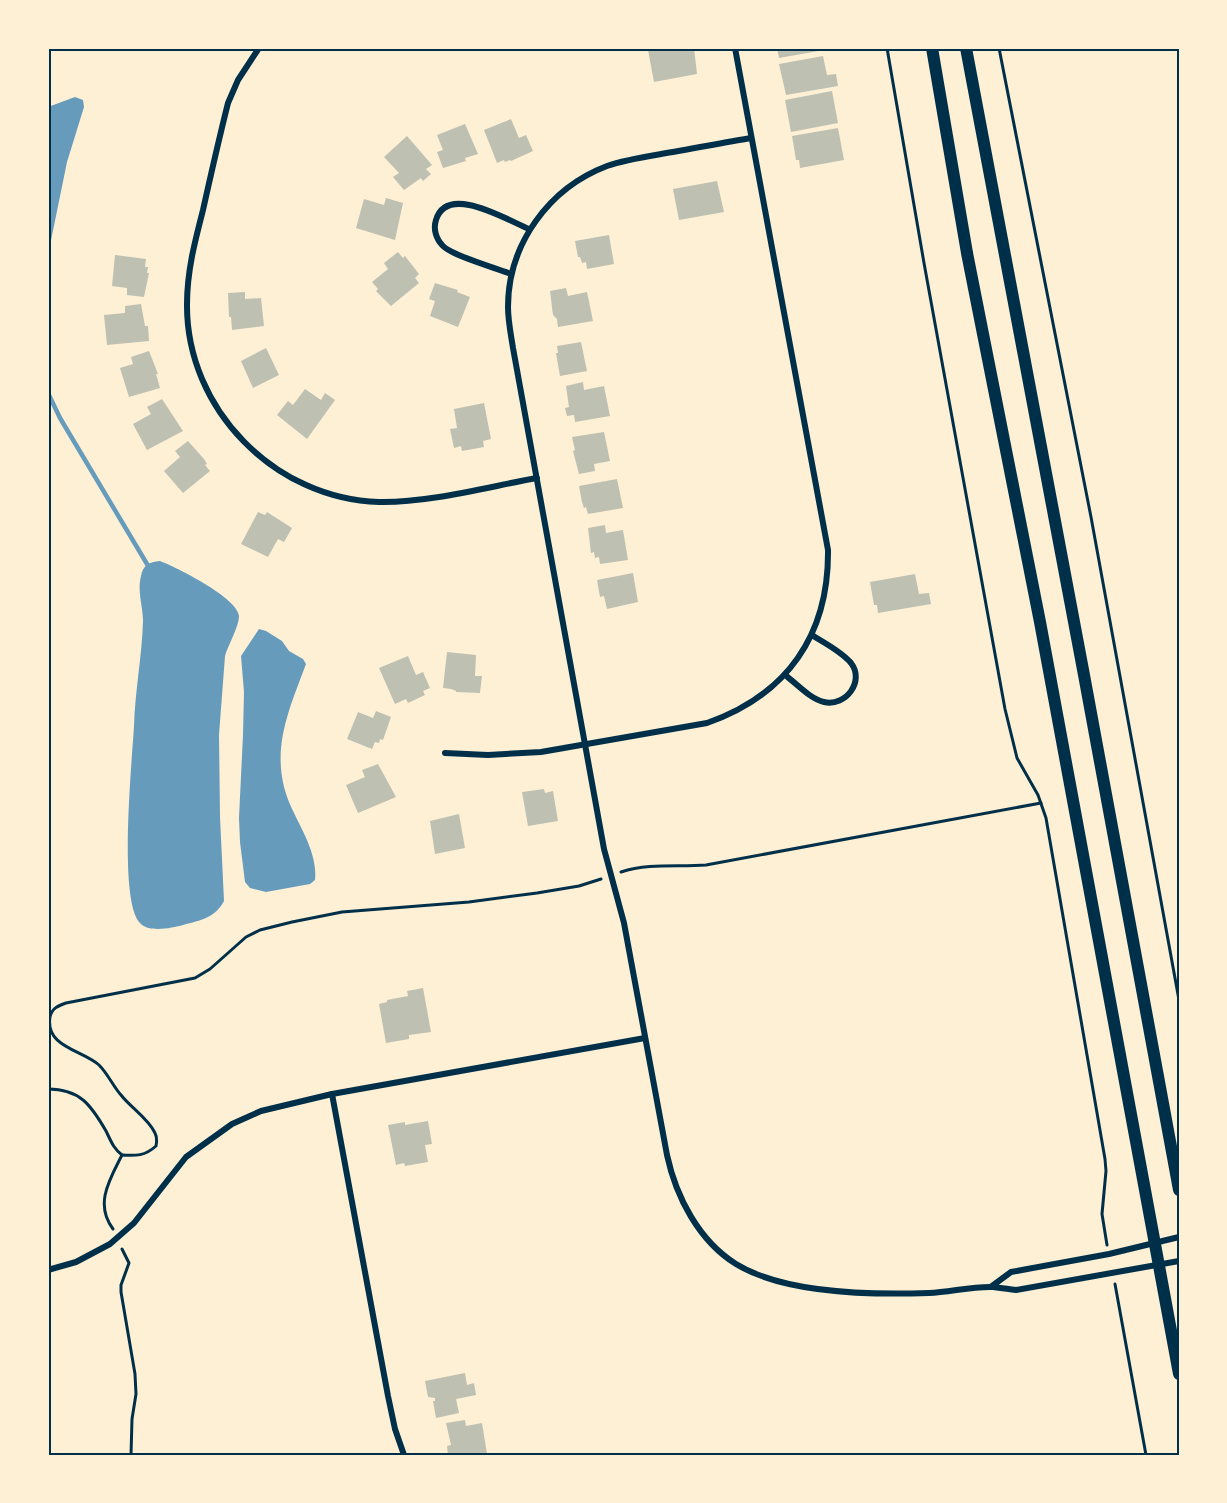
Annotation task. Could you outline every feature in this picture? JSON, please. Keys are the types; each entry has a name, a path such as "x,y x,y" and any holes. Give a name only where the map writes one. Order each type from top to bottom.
{"main road":[{"path":"932,48 970,264 1040,622 1179,1374"},
{"path":"966,48 1179,1190"}],"street":[{"path":"259,48 238,80 228,104 188,270 187,306 193,349 208,392 219,412 235,433 273,468 319,492 346,499 378,502 407,501 537,478"},
{"path":"445,753 516,754 585,746 707,723 726,716 762,694 785,675 812,634 825,593 828,550 735,48"},
{"path":"751,138 609,165 573,184 555,199 530,229 511,274 508,308 604,849 624,923 668,1162 676,1188 688,1212 702,1232 735,1263 769,1278 830,1290 902,1293 945,1292 991,1287 1016,1290 1179,1261"},
{"path":"511,274 443,247 435,232 437,216 442,208 450,204 469,203 530,229"},
{"path":"785,675 824,702 840,700 853,690 855,674 851,663 812,634"},
{"path":"48,1270 76,1262 117,1239 134,1223 186,1157 232,1124 261,1110 332,1094 645,1038"},
{"path":"332,1094 394,1429 404,1455"},
{"path":"991,1287 1011,1272 1109,1254 1179,1237"}],"path":[{"path":"887,48 1005,709 1017,758 1041,803 1055,871 1105,1159 1102,1214 1107,1243"},
{"path":"999,48 1095,540 1179,1000"},
{"path":"631,869 651,865 681,867 706,865 1041,803"},
{"path":"48,1089 65,1089 79,1096 91,1107 114,1149 122,1155 135,1156 151,1151 156,1146 157,1139 154,1131 120,1095 101,1067 54,1038 50,1022 55,1007 195,978 210,969 246,937 260,930 292,922 342,912 469,902 579,886 600,880"},
{"path":"108,1222 104,1203 106,1189 122,1155"},
{"path":"127,1256 129,1263 121,1285 121,1292 135,1384 131,1455"},
{"path":"1115,1288 1146,1455"}],"water":[{"path":"75,97 83,100 84,107 67,162 48,255 48,107"},
{"path":"160,561 192,576 218,592 236,609 239,616 225,656 219,735 224,901 207,918 160,929 144,926 133,909 128,860 128,829 143,621 140,582 145,567 150,563"},
{"path":"259,629 282,641 289,651 303,659 306,664 288,715 281,748 281,766 283,784 311,850 315,870 315,880 310,884 266,892 250,888 245,882 239,818 244,692 241,656"}],"building":[{"path":"694,48 697,74 654,82 648,50"},
{"path":"777,48 823,48 824,50 779,58"},
{"path":"823,56 827,75 836,74 838,86 786,95 779,64"},
{"path":"832,91 838,123 791,132 785,100"},
{"path":"511,119 519,138 526,135 533,151 511,161 505,162 504,160 497,163 484,130"},
{"path":"465,124 478,154 465,158 466,161 443,168 437,152 443,150 437,135"},
{"path":"838,128 844,160 800,168 799,160 796,160 792,136"},
{"path":"407,136 432,165 426,169 431,174 423,181 421,178 404,190 393,177 399,173 384,157"},
{"path":"717,181 724,212 679,220 673,189"},
{"path":"386,198 403,203 395,240 356,228 364,199 384,205"},
{"path":"609,235 614,264 587,269 586,262 582,263 578,257 575,241"},
{"path":"398,252 403,258 405,256 419,274 415,278 419,283 391,306 376,291 378,289 372,282 388,269 384,263"},
{"path":"115,255 146,259 145,267 148,267 147,273 149,273 144,297 127,295 127,288 112,286"},
{"path":"435,283 458,290 457,292 470,297 458,327 430,316 435,301 429,299"},
{"path":"566,288 568,296 587,292 593,321 558,327 557,319 553,315 550,291"},
{"path":"245,292 245,299 261,298 264,326 232,330 228,293"},
{"path":"141,304 145,326 148,326 149,341 107,345 104,315 125,313 125,306"},
{"path":"581,342 587,371 560,376 557,346"},
{"path":"266,348 279,375 253,388 241,361"},
{"path":"149,351 158,374 156,374 160,388 129,397 120,368 133,364 131,357"},
{"path":"583,382 584,390 604,386 610,416 575,422 574,415 567,416 565,408 569,407 566,386"},
{"path":"305,389 321,400 325,393 335,400 307,439 277,415 288,401 293,405"},
{"path":"162,399 183,431 147,450 133,424 151,414 147,407"},
{"path":"484,403 491,439 483,441 484,447 462,451 461,446 454,448 450,429 457,428 454,409"},
{"path":"604,432 610,461 594,464 595,471 579,474 572,437"},
{"path":"188,441 204,459 210,471 183,493 164,471 180,457 175,451"},
{"path":"617,479 623,508 588,514 582,502 579,486"},
{"path":"258,512 265,515 267,512 292,528 284,542 278,539 268,557 241,544"},
{"path":"605,525 606,533 623,530 628,560 600,564 599,557 595,558 594,552 591,553 588,528"},
{"path":"633,573 638,602 607,609 604,596 600,597 597,580"},
{"path":"915,574 919,594 929,593 931,604 878,613 877,605 874,605 870,582"},
{"path":"447,652 476,655 475,676 482,676 480,693 456,692 443,688"},
{"path":"408,656 416,675 423,672 430,688 423,691 425,695 408,703 406,699 395,704 379,668"},
{"path":"376,711 391,717 383,740 380,739 379,743 375,742 372,749 347,739 358,712 373,718"},
{"path":"378,764 396,797 358,813 346,785 365,777 362,770"},
{"path":"544,789 545,793 553,791 558,821 528,826 522,792"},
{"path":"459,814 465,848 435,854 430,821"},
{"path":"423,988 431,1032 409,1035 409,1039 386,1043 379,1004 408,996 407,991"},
{"path":"428,1121 432,1144 425,1145 428,1162 405,1166 404,1163 396,1165 388,1125"},
{"path":"465,1373 467,1385 474,1383 476,1395 456,1399 459,1413 436,1418 433,1401 435,1398 428,1397 425,1381"},
{"path":"465,1420 466,1426 482,1423 487,1454 448,1455 447,1446 451,1445 446,1423"}],"waterway":[{"path":"48,393 60,418 147,564"}]}
